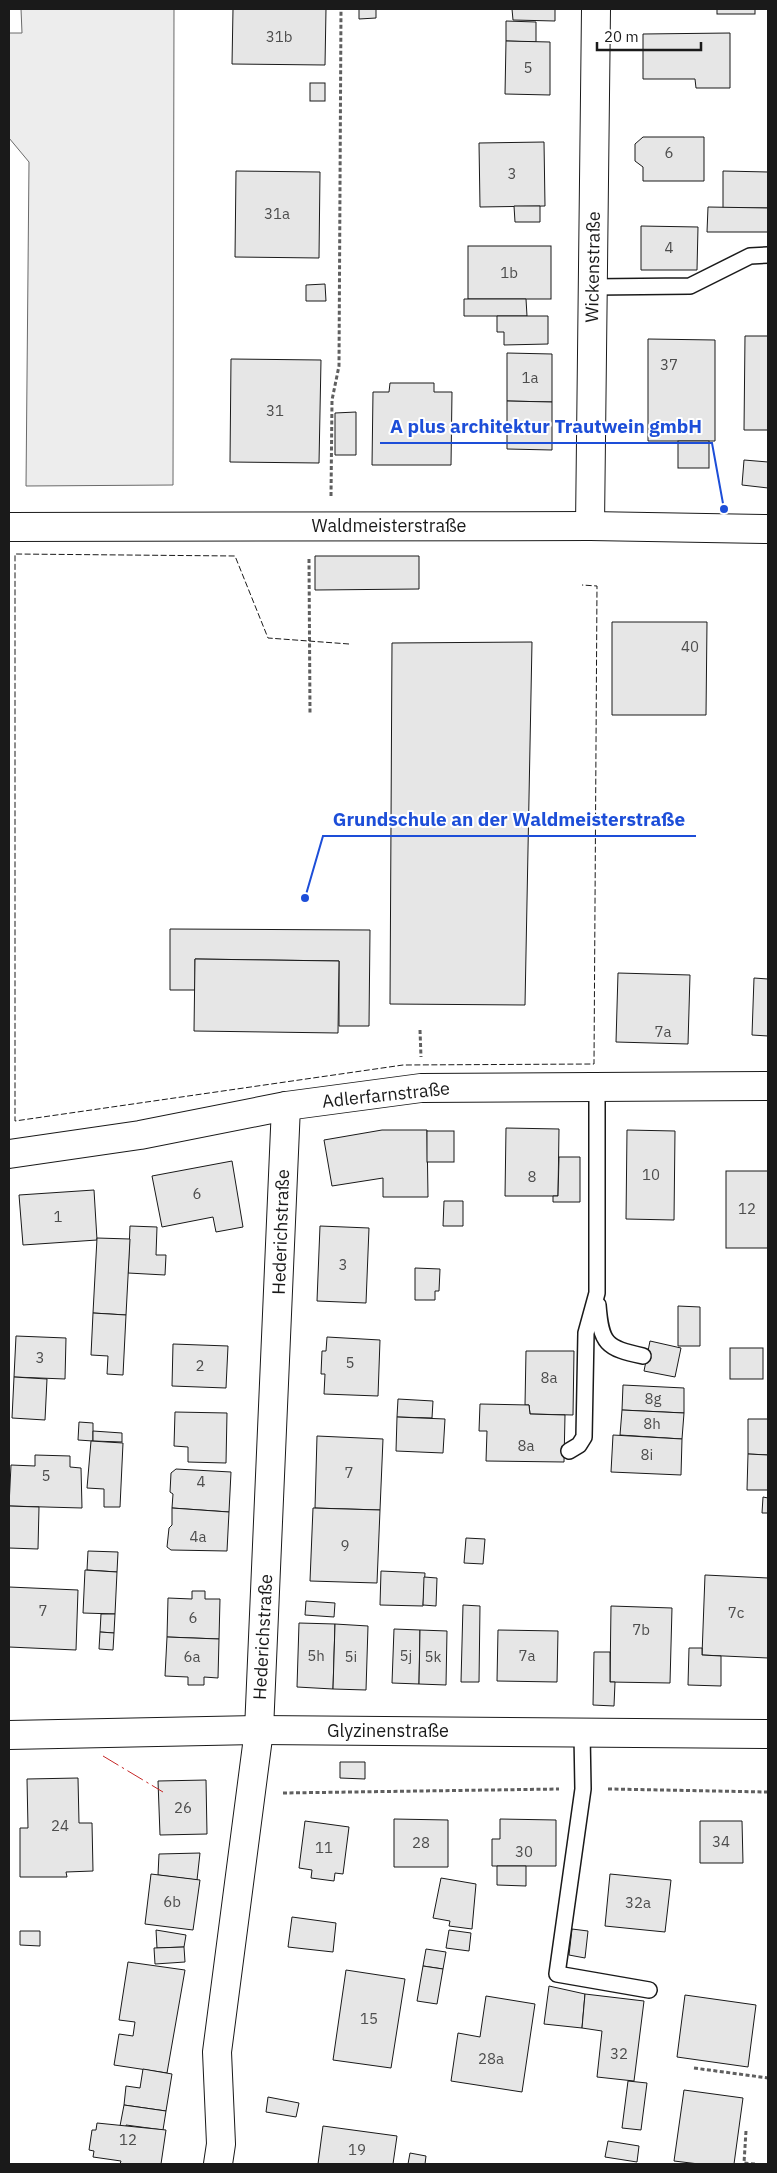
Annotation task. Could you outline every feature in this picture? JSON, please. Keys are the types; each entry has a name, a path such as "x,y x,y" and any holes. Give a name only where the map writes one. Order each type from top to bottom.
{"street":[{"name":"Wickenstraße","path":"590,526 596,9"},
{"name":"Waldmeisterstraße","path":"9,527 590,526 768,529"},
{"name":"Adlerfarnstraße","path":"9,1154 140,1135 286,1106 421,1088 768,1086"},
{"name":"Hederichstraße","path":"218,2164 221,2144 216,2052 252,1794 259,1730 286,1106"},
{"name":"Glyzinenstraße","path":"9,1735 259,1730 768,1734"}],"lane":[{"path":"593,287 690,286 750,256 768,255"},
{"path":"597,1086 597,1293 600,1327 603,1337 609,1344 622,1351 644,1356"},
{"path":"570,1451 579,1446 584,1437 586,1421 586,1333 597,1293"},
{"path":"582,1733 583,1789 557,1974 649,1990"}],"path":[{"path":"330,526 332,400 339,366 341,9"},
{"path":"309,556 310,713"},
{"path":"420,1030 421,1065"},
{"path":"252,1794 583,1789 768,1792"},
{"path":"694,2068 768,2078"},
{"path":"746,2132 744,2162 755,2164"}],"shaded area":[{"path":"21,9 174,9 173,485 26,486 29,162 9,138 9,33 22,33"}],"building":[{"path":"233,9 326,9 325,65 232,64"},
{"path":"359,9 376,9 376,18 359,19"},
{"path":"512,9 555,9 555,21 513,20"},
{"path":"717,9 755,9 755,14 717,14"},
{"path":"506,21 536,22 536,42 506,41"},
{"path":"730,33 730,88 696,88 695,79 643,79 643,34"},
{"path":"506,41 550,42 550,95 505,94"},
{"path":"310,83 325,83 325,101 310,101"},
{"path":"643,137 704,137 704,181 643,181 643,167 635,161 635,144"},
{"path":"544,142 545,206 480,207 479,143"},
{"path":"236,171 320,172 319,258 235,257"},
{"path":"723,171 768,172 768,208 723,208"},
{"path":"514,206 540,206 540,222 515,222"},
{"path":"708,207 768,208 768,232 707,232"},
{"path":"641,226 698,227 697,270 641,270"},
{"path":"468,246 551,246 551,299 468,299"},
{"path":"325,284 326,301 306,301 306,285"},
{"path":"464,299 526,299 527,316 464,316"},
{"path":"497,316 548,316 548,344 504,345 504,332 497,332"},
{"path":"745,336 768,336 768,430 744,430"},
{"path":"648,339 715,340 715,441 648,441"},
{"path":"507,353 552,354 552,402 507,401"},
{"path":"231,359 321,360 319,463 230,462"},
{"path":"390,383 434,383 434,392 452,392 451,465 372,465 373,392 389,392"},
{"path":"507,401 552,402 552,450 507,449"},
{"path":"356,412 356,455 335,455 335,413"},
{"path":"678,441 709,441 709,468 678,468"},
{"path":"744,460 768,462 768,488 742,485"},
{"path":"315,556 419,556 419,589 315,590"},
{"path":"612,622 707,622 706,715 612,715"},
{"path":"532,642 525,1005 390,1004 392,643"},
{"path":"170,929 370,930 369,1026 339,1026 339,961 195,959 195,990 170,990"},
{"path":"195,959 339,961 338,1033 194,1031"},
{"path":"618,973 690,975 688,1044 616,1042"},
{"path":"754,978 768,979 768,1036 752,1035"},
{"path":"506,1128 559,1129 558,1196 505,1196"},
{"path":"382,1130 427,1130 428,1197 383,1197 383,1178 332,1186 324,1140"},
{"path":"627,1130 675,1131 674,1220 626,1219"},
{"path":"427,1131 454,1131 454,1162 427,1162"},
{"path":"559,1157 580,1157 580,1202 553,1202 553,1196 558,1196"},
{"path":"232,1161 243,1227 216,1232 213,1217 162,1227 152,1176"},
{"path":"726,1171 768,1171 768,1248 726,1248"},
{"path":"94,1190 97,1240 23,1245 19,1195"},
{"path":"444,1201 463,1201 463,1226 443,1226"},
{"path":"130,1226 157,1227 156,1255 166,1255 165,1275 128,1273"},
{"path":"320,1226 369,1228 366,1303 317,1301"},
{"path":"97,1238 130,1239 126,1315 93,1313"},
{"path":"415,1268 440,1269 439,1291 435,1291 435,1300 415,1300"},
{"path":"678,1306 700,1307 700,1346 678,1346"},
{"path":"93,1313 126,1315 123,1375 107,1374 108,1356 91,1355"},
{"path":"16,1336 66,1338 65,1379 14,1377"},
{"path":"327,1337 380,1340 378,1396 324,1394 325,1374 321,1374 322,1351 326,1351"},
{"path":"650,1341 681,1348 675,1377 644,1371"},
{"path":"173,1344 228,1346 226,1388 172,1386"},
{"path":"730,1348 763,1348 763,1379 730,1379"},
{"path":"526,1351 574,1351 573,1415 530,1414 529,1405 525,1405"},
{"path":"14,1377 47,1379 45,1420 12,1418"},
{"path":"623,1385 684,1388 684,1413 622,1410"},
{"path":"398,1399 433,1401 432,1418 397,1417"},
{"path":"480,1404 529,1405 530,1414 565,1415 564,1462 486,1461 487,1431 479,1431"},
{"path":"622,1410 684,1413 682,1439 620,1435"},
{"path":"175,1412 227,1413 226,1463 188,1462 188,1447 174,1446"},
{"path":"397,1417 445,1419 443,1453 396,1451"},
{"path":"748,1419 768,1419 768,1455 748,1454"},
{"path":"79,1422 93,1423 93,1441 78,1440"},
{"path":"93,1431 122,1433 122,1442 93,1441"},
{"path":"613,1435 682,1439 681,1475 611,1472"},
{"path":"317,1436 383,1439 380,1510 315,1508"},
{"path":"91,1441 123,1443 120,1507 104,1507 104,1489 87,1488"},
{"path":"748,1454 768,1455 768,1490 747,1490"},
{"path":"35,1455 70,1456 70,1467 81,1468 82,1508 9,1506 11,1465 35,1466"},
{"path":"176,1469 231,1472 229,1512 172,1508 173,1494 170,1492 171,1473"},
{"path":"763,1497 768,1498 768,1513 762,1513"},
{"path":"9,1506 39,1507 38,1549 9,1548"},
{"path":"172,1508 229,1512 227,1551 171,1550 167,1547 169,1528 172,1525"},
{"path":"313,1508 380,1510 377,1583 310,1581"},
{"path":"466,1538 485,1539 483,1564 464,1563"},
{"path":"88,1551 118,1552 117,1572 87,1570"},
{"path":"85,1570 117,1572 115,1614 83,1613"},
{"path":"381,1571 425,1573 423,1606 380,1605"},
{"path":"705,1575 768,1578 768,1658 702,1655"},
{"path":"424,1577 437,1578 436,1606 423,1605"},
{"path":"9,1587 78,1590 76,1650 9,1647"},
{"path":"192,1591 205,1591 205,1599 220,1599 219,1639 167,1637 168,1598 192,1599"},
{"path":"306,1601 335,1603 334,1617 305,1615"},
{"path":"463,1605 480,1606 479,1682 461,1682"},
{"path":"611,1606 672,1608 670,1683 610,1682"},
{"path":"101,1614 115,1614 114,1633 100,1632"},
{"path":"299,1623 335,1624 333,1689 297,1687"},
{"path":"335,1624 368,1626 366,1690 333,1689"},
{"path":"394,1629 420,1630 419,1684 392,1683"},
{"path":"420,1630 447,1631 446,1685 419,1684"},
{"path":"498,1630 558,1631 557,1682 497,1681"},
{"path":"100,1632 114,1633 113,1650 99,1649"},
{"path":"167,1637 219,1639 218,1678 204,1677 204,1685 188,1685 188,1677 165,1676"},
{"path":"689,1648 702,1648 702,1655 721,1656 721,1686 688,1685"},
{"path":"594,1652 610,1652 610,1682 615,1682 614,1706 593,1705"},
{"path":"340,1762 365,1762 365,1779 340,1778"},
{"path":"78,1778 79,1823 92,1823 93,1871 66,1872 67,1877 20,1877 20,1828 28,1828 27,1779"},
{"path":"206,1780 207,1834 160,1835 158,1781"},
{"path":"394,1819 448,1820 448,1867 394,1867"},
{"path":"500,1819 556,1820 556,1866 492,1866 492,1839 500,1839"},
{"path":"305,1821 349,1827 343,1874 335,1873 334,1881 311,1878 312,1870 299,1868"},
{"path":"700,1821 742,1821 743,1863 700,1863"},
{"path":"200,1853 197,1880 158,1875 159,1854"},
{"path":"497,1866 526,1866 526,1886 497,1885"},
{"path":"151,1874 200,1880 193,1930 145,1924"},
{"path":"610,1874 671,1880 665,1932 605,1926"},
{"path":"441,1878 476,1884 472,1929 449,1926 450,1921 433,1918"},
{"path":"292,1917 336,1923 333,1952 288,1947"},
{"path":"572,1929 588,1931 585,1958 569,1955"},
{"path":"156,1930 186,1935 184,1947 157,1948"},
{"path":"449,1930 471,1933 469,1951 446,1948"},
{"path":"20,1931 40,1931 40,1946 20,1945"},
{"path":"184,1947 185,1962 155,1964 154,1948"},
{"path":"426,1949 446,1952 443,1969 423,1966"},
{"path":"128,1962 185,1970 167,2073 114,2065 119,2034 133,2036 135,2022 119,2020"},
{"path":"423,1966 443,1969 437,2004 417,2001"},
{"path":"346,1970 405,1979 391,2068 333,2060"},
{"path":"549,1986 585,1994 582,2028 544,2024"},
{"path":"585,1994 644,2001 634,2081 597,2077 602,2031 582,2028"},
{"path":"685,1995 756,2005 748,2067 677,2057"},
{"path":"486,1996 535,2004 522,2092 451,2081 458,2033 480,2037"},
{"path":"143,2069 172,2074 166,2111 124,2105 126,2086 140,2088"},
{"path":"628,2081 647,2083 641,2130 622,2128"},
{"path":"684,2090 743,2098 734,2164 699,2164 674,2161"},
{"path":"268,2097 299,2103 296,2117 266,2112"},
{"path":"124,2105 166,2111 163,2130 126,2125 126,2127 120,2126"},
{"path":"97,2123 166,2130 161,2164 120,2164 121,2161 93,2157 94,2151 89,2150 92,2130 96,2130"},
{"path":"323,2126 397,2136 393,2164 318,2164"},
{"path":"608,2141 639,2146 637,2162 605,2157"},
{"path":"410,2153 426,2156 425,2164 408,2164"}],"fence":[{"path":"349,644 268,638 235,556 15,554 15,1121 403,1065 594,1064 597,586 582,585"}],"power":[{"path":"103,1756 163,1792"}],"place":[{"name":"A plus architektur Trautwein gmbH","path":"724,509"},
{"name":"Grundschule an der Waldmeisterstraße","path":"305,898"}]}
